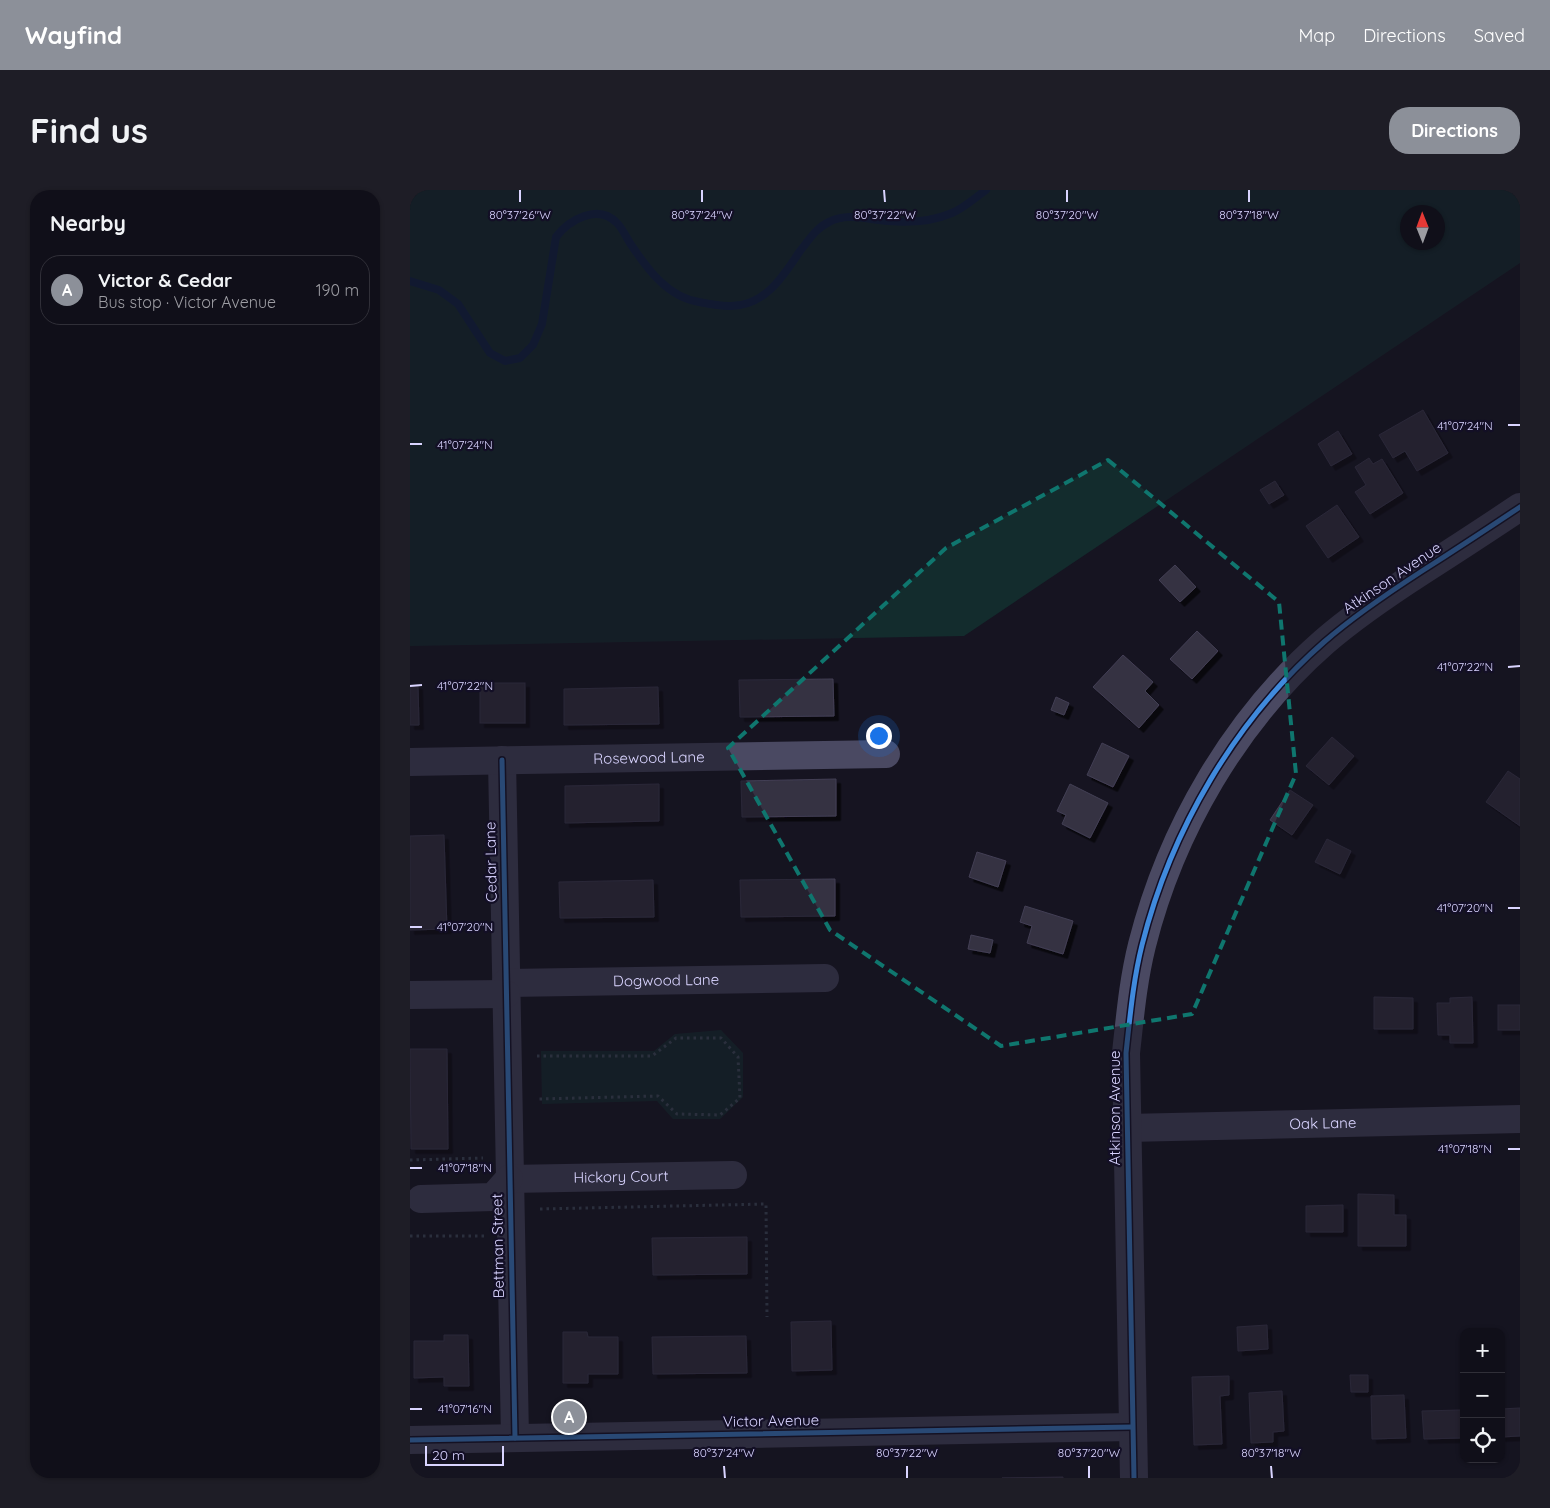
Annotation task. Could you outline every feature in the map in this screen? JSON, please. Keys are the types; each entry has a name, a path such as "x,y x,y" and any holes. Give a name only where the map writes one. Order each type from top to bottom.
{"street":[{"name":"Atkinson Avenue","path":"1134,1478 1126,1053 1132,995 1142,946 1158,890 1180,834 1213,776 1250,721 1283,682 1324,642 1368,607 1520,507"},
{"name":"Rosewood Lane","path":"410,762 886,754"},
{"name":"Cedar Lane","path":"502,760 506,989"},
{"name":"Dogwood Lane","path":"410,996 506,989 825,978"},
{"name":"Bettman Street","path":"506,989 515,1438"},
{"name":"Oak Lane","path":"1127,1128 1520,1119"},
{"name":"Hickory Court","path":"509,1179 733,1175"},
{"path":"421,1199 493,1197 509,1179"},
{"name":"Victor Avenue","path":"410,1440 1132,1427"}],"path":[{"path":"537,1056 652,1056 676,1038 721,1038 738,1057 740,1098 720,1115 677,1114 658,1096 538,1099"},
{"path":"410,1160 488,1158 490,1236 410,1236"},
{"path":"540,1209 766,1204 768,1317"}],"highlighted area":[{"path":"1108,460 1279,602 1296,774 1192,1014 1001,1046 830,930 728,748 946,548"}],"green space":[{"path":"410,190 1520,190 1520,263 964,636 410,646"},
{"path":"721,1030 743,1053 743,1097 720,1119 673,1119 657,1101 542,1104 541,1051 654,1051 675,1034"}],"building":[{"path":"1423,410 1448,453 1417,471 1405,451 1393,458 1379,435"},
{"path":"1338,431 1352,454 1331,466 1318,444"},
{"path":"1369,458 1373,464 1382,459 1403,493 1370,514 1355,492 1366,485 1355,467"},
{"path":"1275,481 1284,495 1269,504 1260,490"},
{"path":"1337,505 1359,537 1328,558 1306,526"},
{"path":"1175,565 1196,587 1180,602 1159,580"},
{"path":"1197,631 1218,651 1192,679 1170,659"},
{"path":"1123,655 1153,682 1145,691 1159,705 1139,728 1093,687"},
{"path":"833,679 834,716 740,717 739,680"},
{"path":"480,683 525,683 525,723 480,723"},
{"path":"410,685 418,685 419,725 410,725"},
{"path":"658,687 659,724 564,725 564,689"},
{"path":"1056,697 1069,703 1064,715 1051,710"},
{"path":"1332,737 1354,756 1329,785 1306,766"},
{"path":"1102,743 1129,756 1113,787 1087,775"},
{"path":"1508,771 1520,779 1520,826 1486,802"},
{"path":"836,779 836,816 742,817 741,781"},
{"path":"659,784 659,821 565,823 565,786"},
{"path":"1070,784 1108,803 1090,838 1062,824 1066,815 1057,811"},
{"path":"1290,790 1313,805 1292,835 1270,820"},
{"path":"444,835 447,929 410,930 410,836"},
{"path":"1327,839 1351,851 1340,874 1315,862"},
{"path":"977,852 1006,861 998,887 969,877"},
{"path":"835,879 835,916 741,917 740,880"},
{"path":"653,880 654,917 560,918 559,882"},
{"path":"1025,906 1073,921 1063,954 1027,943 1032,926 1020,922"},
{"path":"971,935 993,940 990,953 968,949"},
{"path":"1374,997 1413,998 1413,1029 1374,1029"},
{"path":"1472,997 1473,1043 1450,1043 1450,1035 1438,1035 1437,1003 1450,1003 1450,998"},
{"path":"1498,1005 1520,1005 1520,1030 1498,1030"},
{"path":"410,1049 447,1049 448,1149 411,1149"},
{"path":"1358,1194 1394,1195 1394,1215 1406,1215 1406,1246 1358,1246"},
{"path":"1343,1205 1343,1232 1306,1232 1306,1206"},
{"path":"747,1237 747,1274 653,1275 652,1238"},
{"path":"831,1321 832,1370 792,1371 791,1322"},
{"path":"1267,1325 1268,1349 1238,1351 1237,1327"},
{"path":"563,1332 587,1332 588,1337 618,1337 618,1374 588,1374 588,1383 563,1383"},
{"path":"444,1335 468,1335 469,1386 444,1386 444,1377 414,1378 414,1341 444,1341"},
{"path":"746,1336 747,1373 653,1374 652,1337"},
{"path":"1350,1375 1368,1375 1368,1392 1351,1392"},
{"path":"1229,1376 1229,1395 1220,1396 1222,1444 1194,1445 1192,1377"},
{"path":"1282,1391 1284,1431 1273,1432 1273,1442 1251,1443 1249,1393"},
{"path":"1404,1395 1406,1438 1372,1439 1371,1396"},
{"path":"1520,1408 1520,1436 1505,1437 1505,1409"},
{"path":"1460,1410 1460,1438 1424,1439 1422,1411"},
{"path":"1063,1477 1063,1478 1002,1478"}],"waterway":[{"path":"410,281 439,290 458,304 490,353 505,361 520,358 533,345 542,324 556,237 568,225 584,216 601,214 617,223 652,273 678,295 699,302 729,306 741,305 752,301 771,289 787,271 813,235 829,222 843,217 896,222 929,220 956,211 986,190"}],"cycle path":[{"path":"1134,1478 1126,1053 1139,958 1154,902 1170,860 1210,780 1262,706 1292,673 1324,642 1360,613 1520,507"},
{"path":"502,760 515,1438"},
{"path":"410,1440 1132,1427"}],"place":[{"name":"Victor & Cedar","path":"569,1417"}]}
